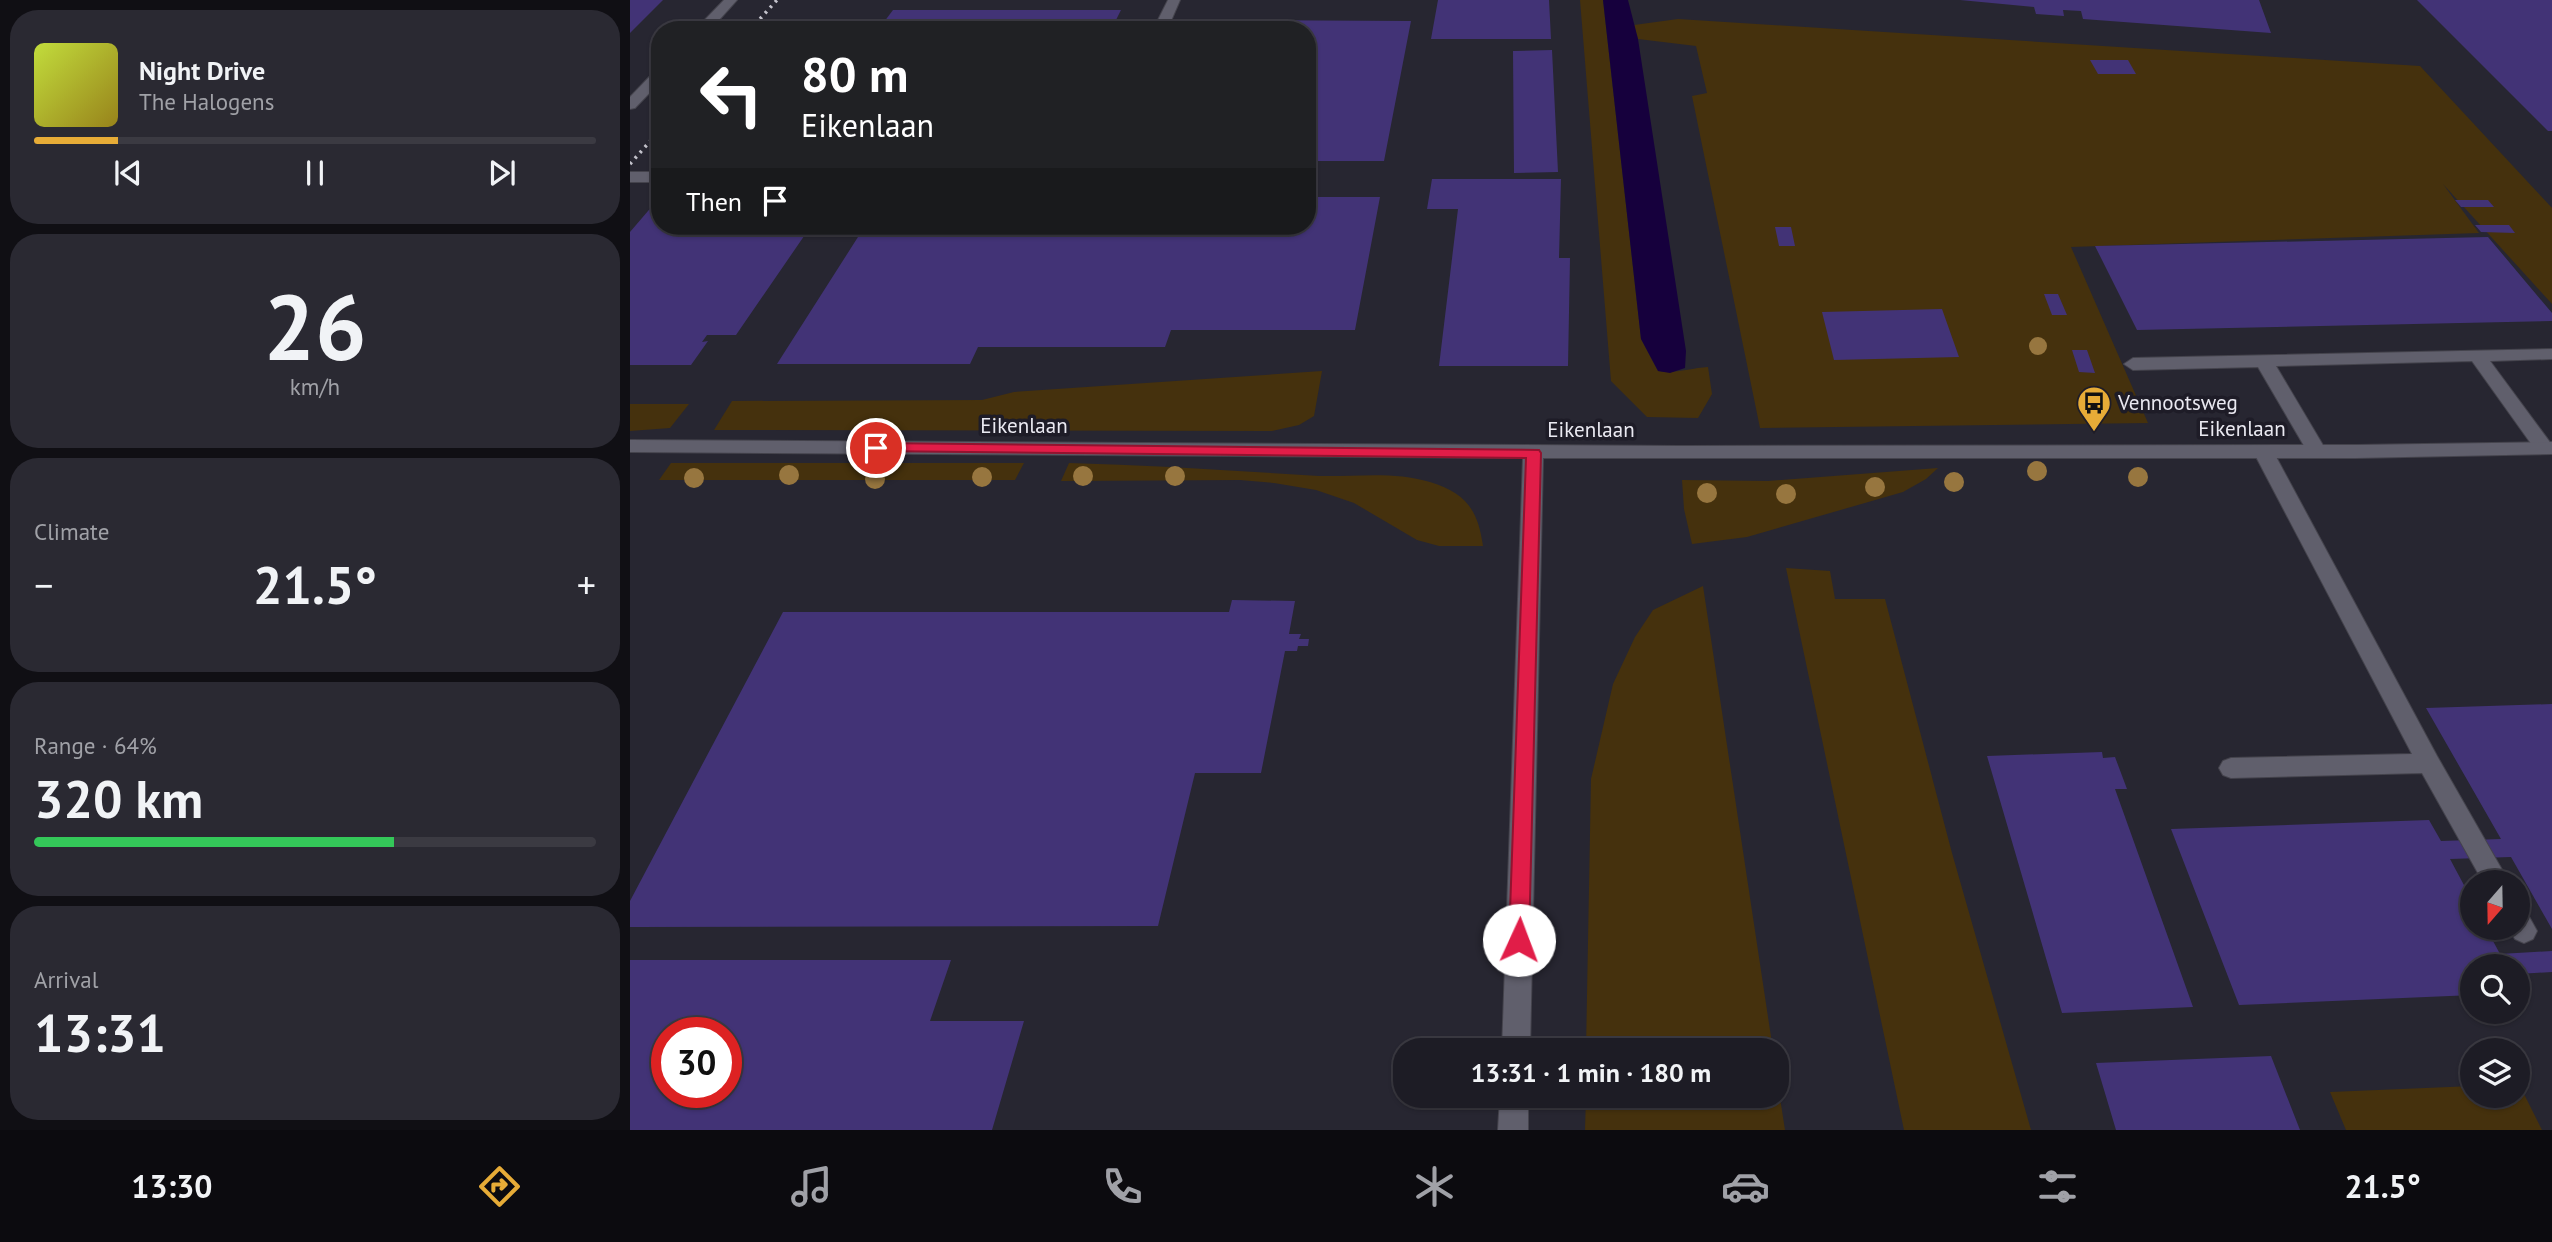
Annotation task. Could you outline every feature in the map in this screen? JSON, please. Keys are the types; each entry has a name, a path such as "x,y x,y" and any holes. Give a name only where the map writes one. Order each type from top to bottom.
{"street":[{"path":"711,21 731,0"},
{"path":"1164,21 1174,0"},
{"path":"630,105 651,83"},
{"path":"630,177 651,177"},
{"path":"2133,364 2552,354"},
{"path":"2477,356 2548,448"},
{"path":"2264,361 2317,452"},
{"name":"Eikenlaan","path":"630,446 1534,453 2264,453 2548,448"},
{"path":"1516,1038 1534,453"},
{"path":"2264,453 2429,763 2489,870"},
{"path":"2231,768 2429,763"},
{"path":"1513,1130 1514,1108"}],"shaded area":[{"path":"1580,0 1603,0 1641,339 1658,371 1708,367 1712,394 1698,418 1647,417 1611,381"},
{"path":"1603,0 1628,0 1638,39 1686,351 1685,368 1670,373 1658,371 1641,339"},
{"path":"1678,19 2420,66 2552,208 2552,304 2443,184 2479,233 2071,247 2148,423 1760,428 1692,96 1707,93 1696,46 1638,39 1634,25"},
{"path":"1322,371 1314,416 1299,425 1272,431 714,430 732,401 982,400 1014,392"},
{"path":"630,404 689,404 670,428 630,431"},
{"path":"671,463 1024,463 1015,480 659,480"},
{"path":"1069,463 1416,479 1442,486 1468,505 1478,522 1483,546 1439,546 1417,540 1354,503 1316,490 1240,480 1061,481"},
{"path":"1938,468 1926,479 1903,492 1747,537 1692,544 1684,509 1682,480 1768,481"},
{"path":"1786,568 1830,571 1835,599 1885,599 1952,853 2031,1130 1904,1130"},
{"path":"1703,586 1771,1038 1586,1038 1591,779 1613,684 1635,637 1653,610"},
{"path":"2460,1087 2460,1108 2530,1106 2542,1130 2346,1130 2330,1092"},
{"path":"1586,1108 1782,1108 1785,1130 1585,1130"}],"building":[{"path":"630,0 663,0 630,33"},
{"path":"1438,0 1549,0 1551,39 1431,39"},
{"path":"1960,0 2259,0 2271,33 2083,19 2081,11 2063,10 2064,16 2036,14 2034,7"},
{"path":"2417,0 2552,0 2552,131 2548,131"},
{"path":"893,10 1121,10 1116,21 885,21"},
{"path":"1228,20 1411,21 1384,161 1316,161 1316,21"},
{"path":"1552,50 1558,172 1514,173 1513,51"},
{"path":"2090,60 2128,60 2136,74 2098,74"},
{"path":"1432,179 1561,179 1559,258 1570,258 1568,366 1439,366 1458,209 1427,209"},
{"path":"1316,197 1380,197 1355,330 1171,330 1165,347 978,347 970,364 777,364 859,235 1316,235"},
{"path":"2455,200 2488,200 2494,207 2461,207"},
{"path":"651,208 651,235 805,235 736,335 707,335 702,342 708,341 691,365 630,365 630,232"},
{"path":"2475,225 2509,225 2515,233 2481,232"},
{"path":"1775,227 1791,227 1795,246 1779,246"},
{"path":"2488,237 2552,313 2552,321 2137,330 2095,246"},
{"path":"2044,294 2058,294 2067,315 2052,315"},
{"path":"1942,309 1959,357 1834,360 1822,312"},
{"path":"2072,350 2087,350 2095,373 2079,372"},
{"path":"1232,600 1295,601 1289,634 1301,634 1299,639 1309,639 1308,646 1298,646 1297,651 1285,651 1261,773 1195,773 1158,926 630,927 630,901 783,612 1229,612"},
{"path":"2552,704 2552,929 2530,890 2530,870 2518,870 2511,857 2450,859 2460,878 2460,940 2492,940 2500,954 2460,954 2460,996 2239,1005 2171,829 2429,820 2441,841 2501,839 2426,708"},
{"path":"2102,752 2103,758 2115,757 2127,789 2115,789 2193,1007 2062,1013 1987,756"},
{"path":"2552,951 2552,972 2530,973 2530,954 2500,954"},
{"path":"630,960 951,960 930,1021 1024,1021 992,1130 630,1130"},
{"path":"2271,1056 2300,1130 2116,1130 2096,1063"}],"railway":[{"path":"758,21 777,0"},
{"path":"630,164 651,140"}],"place":[{"name":"Vennootsweg","path":"2094,433"}],"route":[{"path":"876,448 1534,453 1519,940"}]}
